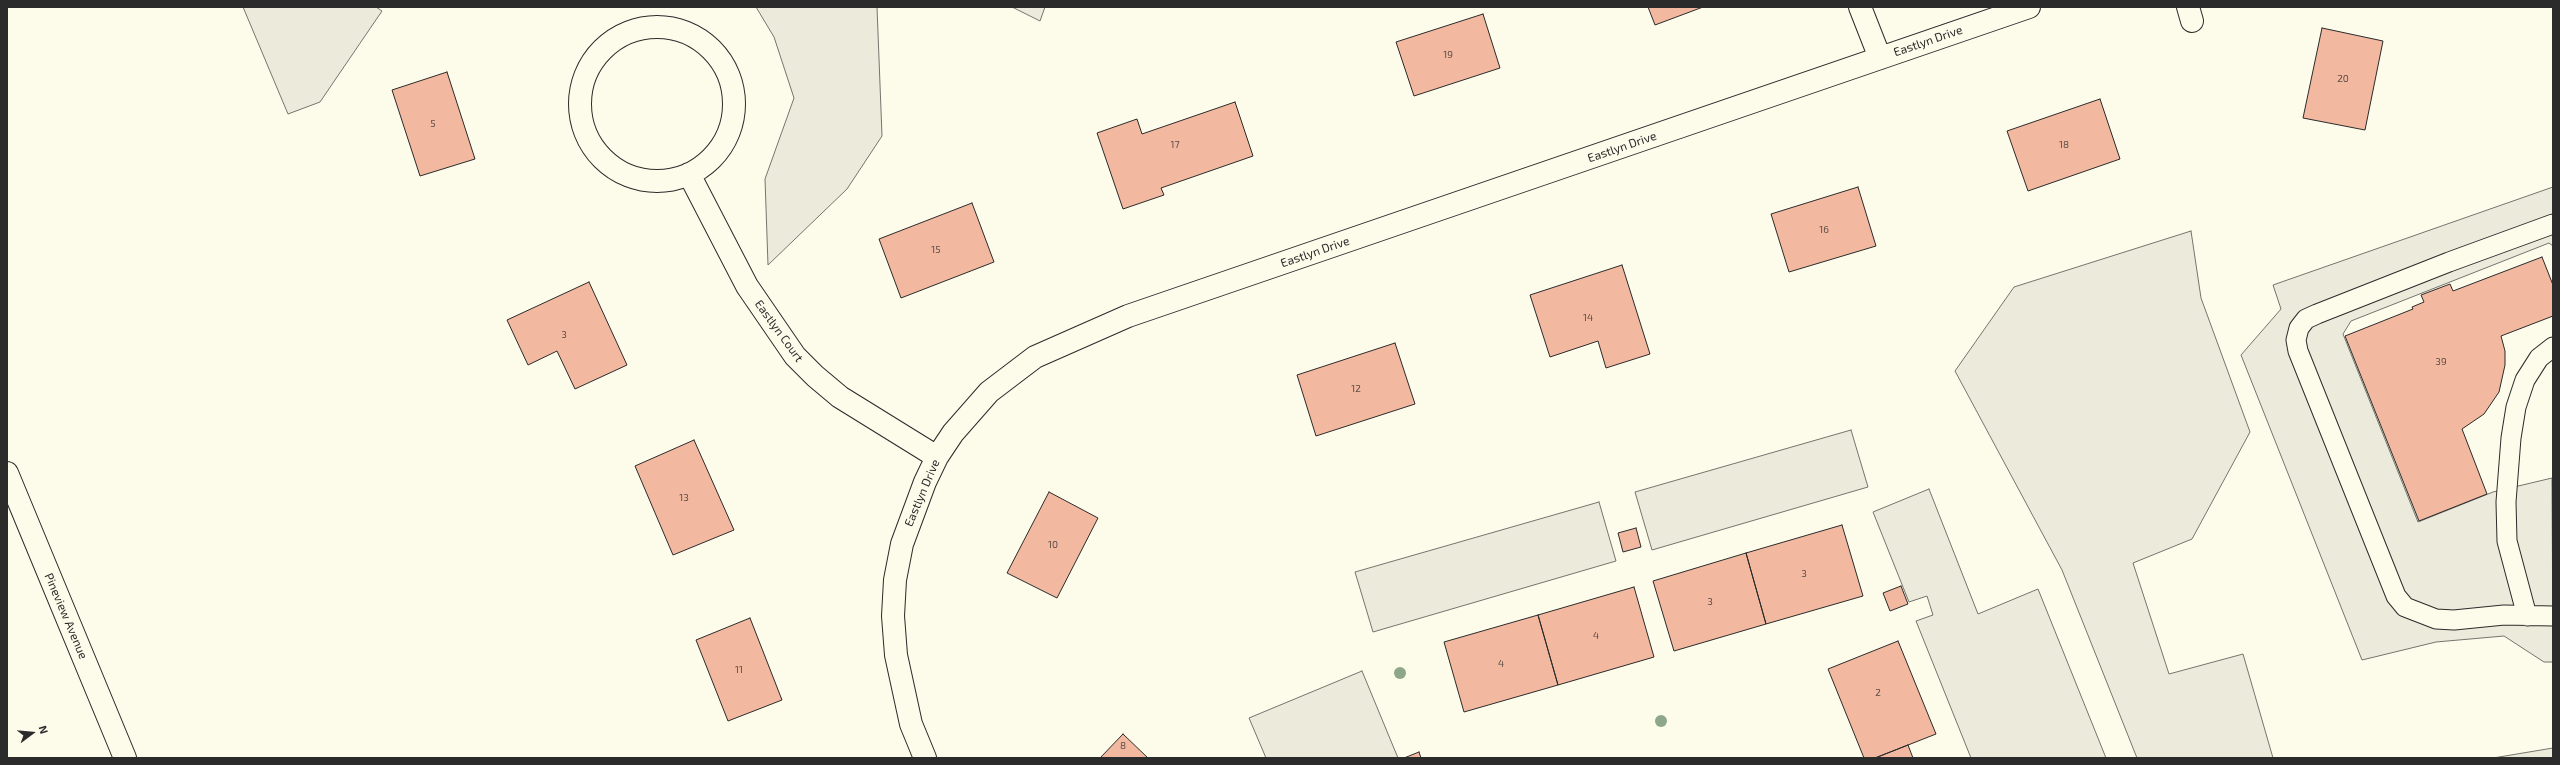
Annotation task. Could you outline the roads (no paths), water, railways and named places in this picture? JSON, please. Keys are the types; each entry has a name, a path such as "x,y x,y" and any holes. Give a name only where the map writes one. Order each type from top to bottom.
{"street":[{"path":"1860,7 1880,58"},
{"name":"Eastlyn Drive","path":"926,758 911,724 903,693 896,655 893,616 895,580 902,544 915,506 937,457 968,415 989,392 1035,357 1076,337 1128,316 2028,7"},
{"path":"651,27 681,30 710,48 725,68 733,92 731,127 727,137 713,157 689,174 657,181 631,176 619,170 599,154 587,135 581,104 588,72 603,50 622,35 651,27"},
{"name":"Eastlyn Court","path":"689,174 747,286 795,356 815,376 840,396 937,457"},
{"name":"Pineview Avenue","path":"7,473 125,758"}],"lane":[{"path":"2553,224 2449,262 2317,314 2306,319 2299,328 2296,340 2298,351 2396,596 2405,607 2436,619 2454,620 2504,614 2553,616"},
{"path":"2527,616 2507,541 2506,502 2511,438 2516,407 2525,380 2538,358 2553,347"}]}
